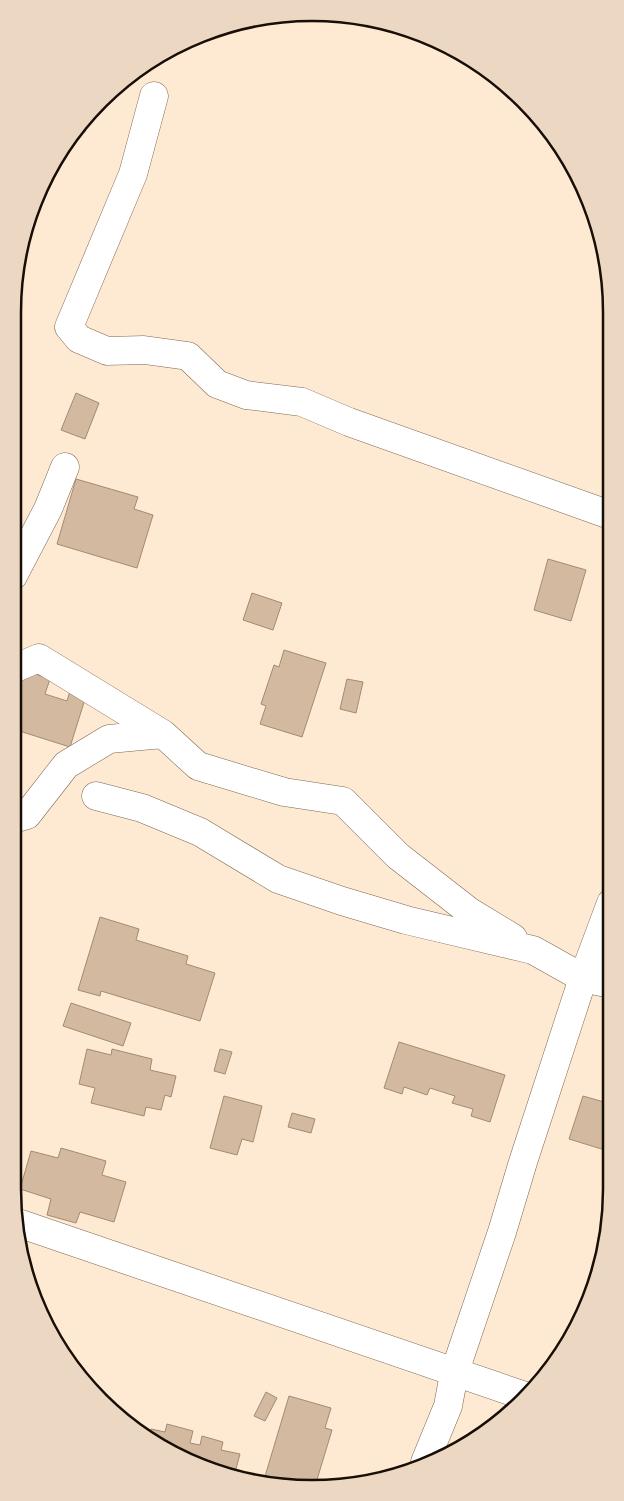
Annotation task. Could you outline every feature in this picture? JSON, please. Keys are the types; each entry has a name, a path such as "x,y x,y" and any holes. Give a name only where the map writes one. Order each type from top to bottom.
{"street":[{"path":"154,96 133,174 69,327 79,338 107,351 144,350 188,356 217,384 246,395 302,402 350,422 603,512"},
{"path":"21,559 48,509 65,467"},
{"path":"21,665 39,658 163,734 198,766 284,792 343,801 405,861 470,912 583,978 603,982"},
{"path":"21,816 27,814 66,765 109,739 163,734"},
{"path":"96,796 142,808 200,832 278,880 342,902 406,920 533,950"},
{"path":"426,1457 448,1406 454,1374 502,1232 583,978 603,924"},
{"path":"24,1225 454,1374 519,1394"}],"building":[{"path":"76,393 99,403 85,439 61,430"},
{"path":"76,479 138,497 134,509 153,515 137,568 57,544"},
{"path":"548,559 586,570 571,621 534,610"},
{"path":"252,593 282,603 273,630 243,620"},
{"path":"284,650 326,663 302,737 260,724 266,706 261,704 274,665 279,667"},
{"path":"24,670 50,679 45,694 67,701 70,691 86,696 70,747 21,732 21,680"},
{"path":"347,679 363,682 356,713 340,709"},
{"path":"100,917 139,929 136,940 188,956 186,964 215,973 200,1021 101,991 100,996 78,990"},
{"path":"71,1003 131,1023 123,1046 63,1026"},
{"path":"399,1042 505,1075 490,1122 471,1116 473,1109 452,1103 455,1096 430,1088 427,1095 404,1087 402,1094 384,1088"},
{"path":"87,1049 111,1055 112,1049 152,1059 150,1070 176,1076 171,1097 165,1095 161,1110 146,1107 144,1116 91,1103 95,1088 79,1084"},
{"path":"220,1049 232,1052 225,1074 214,1071"},
{"path":"224,1096 262,1106 253,1142 242,1139 237,1155 210,1148"},
{"path":"583,1096 603,1102 603,1149 569,1139"},
{"path":"292,1113 315,1119 311,1133 288,1127"},
{"path":"61,1148 106,1161 102,1175 126,1182 114,1222 80,1212 76,1223 47,1215 51,1199 21,1189 31,1151 58,1158"},
{"path":"266,1392 277,1398 265,1421 254,1416"},
{"path":"289,1396 331,1408 325,1428 332,1430 317,1480 265,1476"},
{"path":"167,1424 193,1431 190,1443 200,1445 202,1436 223,1442 221,1450 240,1454 236,1470 183,1450 150,1431 151,1429 165,1432"}]}
